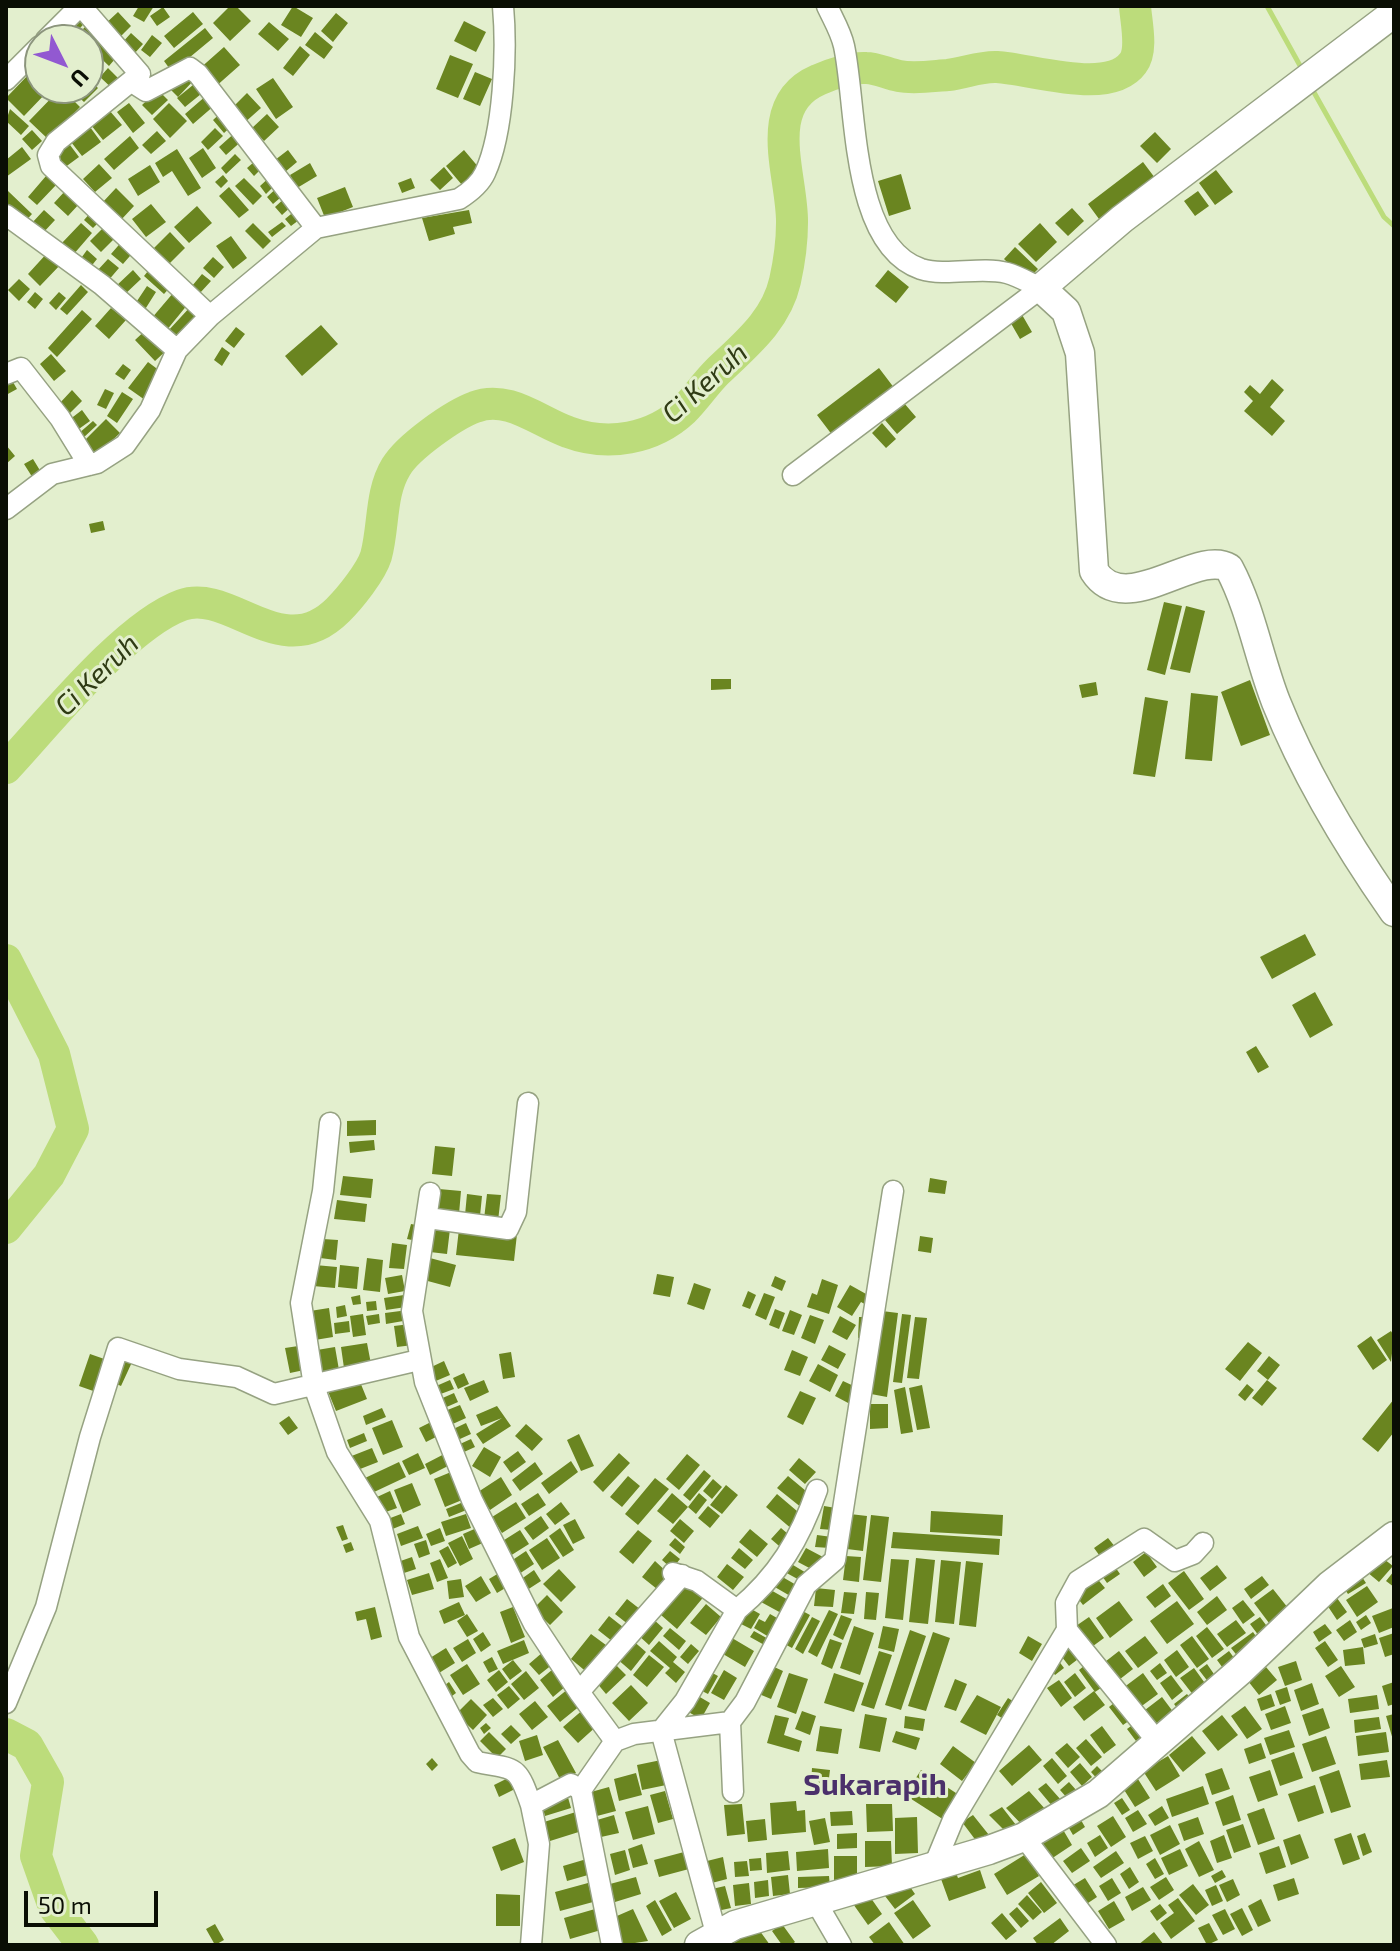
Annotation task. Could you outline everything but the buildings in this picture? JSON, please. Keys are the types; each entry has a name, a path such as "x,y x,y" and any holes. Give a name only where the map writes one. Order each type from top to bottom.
{"street":[{"path":"62,24 80,6 140,70 132,82 56,142 48,155 51,166 210,316"},
{"path":"6,509 52,474 89,465 125,445 150,410 177,350 210,316 316,228 459,199 479,182 486,171 503,88 503,6"},
{"path":"827,6 844,43 853,118 871,213 888,243 904,260 924,270 1006,272 1041,288 1066,311 1080,353 1094,571 1103,582 1116,587 1163,582 1213,564 1229,568 1258,657 1298,756 1339,831 1394,912"},
{"path":"793,475 1041,288 1122,219 1394,13"},
{"path":"6,80 24,62"},
{"path":"132,82 146,91 182,69 190,68 198,74 316,228"},
{"path":"6,215 102,285 177,350"},
{"path":"6,374 21,368 60,418 89,465"},
{"path":"428,1218 508,1229 514,1222 518,1201 528,1103"},
{"path":"330,1123 323,1191 301,1303 314,1386 337,1452 380,1521 409,1637 470,1754 477,1762 503,1764 516,1772 531,1805 539,1844 531,1945"},
{"path":"733,1792 730,1722 745,1702 806,1585 835,1560 893,1191"},
{"path":"430,1193 412,1311 419,1360 436,1415 472,1500 534,1624 615,1741"},
{"path":"6,1703 46,1607 90,1437 118,1348 179,1369 237,1377 274,1394 419,1360"},
{"path":"661,1731 685,1701 737,1610 774,1576 788,1556 803,1529 817,1490"},
{"path":"661,1731 708,1939 1024,1837 1098,1794 1147,1755 1157,1741 1240,1671 1330,1585 1394,1536"},
{"path":"934,1866 953,1820 1067,1630 1066,1603 1078,1581 1144,1539 1175,1561 1193,1554 1203,1543"},
{"path":"579,1692 677,1574 737,1610"},
{"path":"1067,1630 1157,1741"},
{"path":"612,1945 581,1790 615,1741 634,1734 730,1722"},
{"path":"531,1805 571,1784 581,1790"},
{"path":"1024,1837 1106,1945"},
{"path":"816,1902 841,1945"}],"waterway":[{"name":"Ci Keruh","path":"6,768 113,653 160,616 182,605 200,603 219,606 277,629 297,630 317,625 338,610 360,584 376,556 387,488 396,467 420,441 466,411 487,404 499,404 583,437 614,439 644,434 672,420 684,410 758,331 781,295 792,230 785,164 785,124 790,106 800,91 823,78 861,68 911,77 948,75 991,67 1069,78 1107,78 1122,73 1136,57 1135,6"},
{"path":"1267,6 1303,71"},
{"path":"1311,87 1384,217 1394,226"},
{"name":"Ci Keruh","path":"6,960 54,1054 73,1129 49,1175 6,1228"},
{"name":"Ci Keruh","path":"6,1734 27,1745 48,1782 36,1856 54,1907 83,1945"}],"district":[{"name":"Sukarapih","path":"875,1785"}]}
